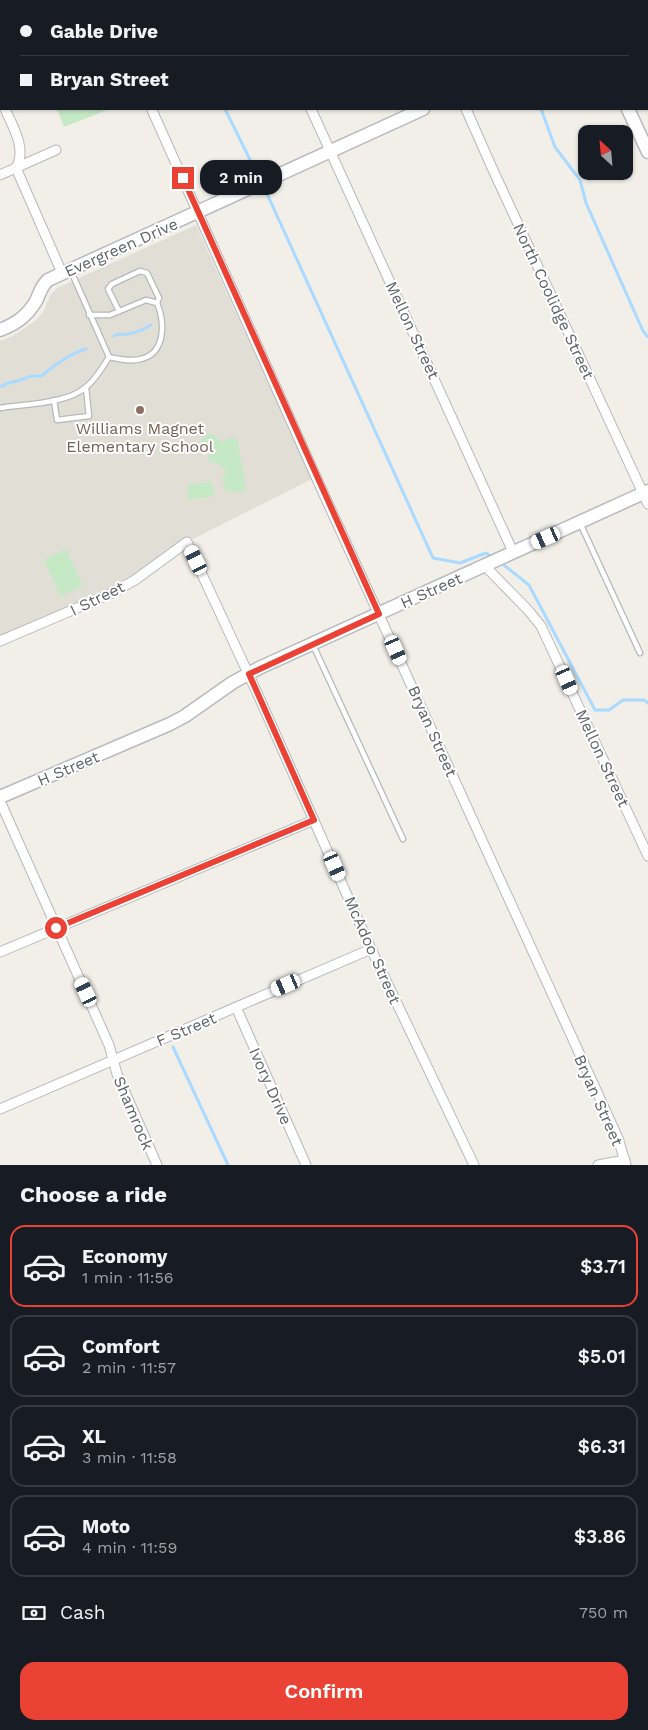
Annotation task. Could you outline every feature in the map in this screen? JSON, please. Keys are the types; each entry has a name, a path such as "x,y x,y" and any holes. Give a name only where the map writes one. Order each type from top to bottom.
{"street":[{"path":"5,110 21,150 21,158 16,168"},
{"name":"Bryan Street","path":"152,110 608,1116 625,1163"},
{"name":"Mellon Street","path":"311,110 510,554"},
{"name":"Evergreen Drive","path":"0,330 18,322 30,310 44,283 66,271 255,187 421,110"},
{"name":"North Coolidge Street","path":"466,110 646,496"},
{"path":"628,110 648,152"},
{"path":"0,175 56,150"},
{"path":"16,168 66,271"},
{"name":"H Street","path":"0,797 170,724 185,716 232,683 312,644 580,522 646,496"},
{"name":"I Street","path":"0,641 110,594 135,580 187,542"},
{"name":"McAdoo Street","path":"187,542 249,674 371,949 474,1165"},
{"name":"Mellon Street","path":"488,564 541,626 648,856"},
{"name":"Shamrock","path":"0,801 109,1045 123,1089 157,1165"},
{"path":"0,952 314,820"},
{"name":"F Street","path":"0,1109 371,949"},
{"name":"Ivory Drive","path":"236,1007 306,1165"},
{"path":"598,1165 625,1163"}],"lane":[{"path":"66,271 110,357"},
{"path":"110,357 124,360 140,359 152,354 158,344 163,326 161,312 157,303 159,298 147,273 140,271 112,284 108,290 119,311"},
{"path":"90,315 110,315 146,300 157,303"},
{"path":"0,408 70,396 86,388 110,357"},
{"path":"54,400 57,420 89,416 86,388"},
{"path":"580,522 640,653"},
{"path":"312,644 403,839"}],"shaded area":[{"name":"Williams Magnet Elementary School","path":"196,225 312,479 187,542 124,586 0,641 0,341 13,336 36,320 57,288"}],"green space":[{"path":"57,110 107,110 64,127"},
{"path":"209,433 216,436 221,443 231,438 237,439 245,491 229,492 225,489 222,477 227,472 219,464 209,461 208,456 212,453 212,450 206,450 201,443 202,438"},
{"path":"212,482 214,496 189,500 187,485"},
{"path":"66,549 83,586 61,596 44,560"}],"waterway":[{"path":"225,110 260,180"},
{"path":"541,110 555,147 580,180 586,203 643,331 648,337"},
{"path":"263,185 433,558 460,563 486,553 493,558"},
{"path":"114,336 135,332 151,325"},
{"path":"0,386 31,376 42,376 63,360 86,349"},
{"path":"500,562 529,585 595,710 609,710 623,700 644,700 648,703"},
{"path":"173,1047 228,1165"}],"place":[{"name":"Williams Magnet Elementary School","path":"140,410"}],"route":[{"path":"56,928 314,820 249,674 379,614 183,178"}]}
